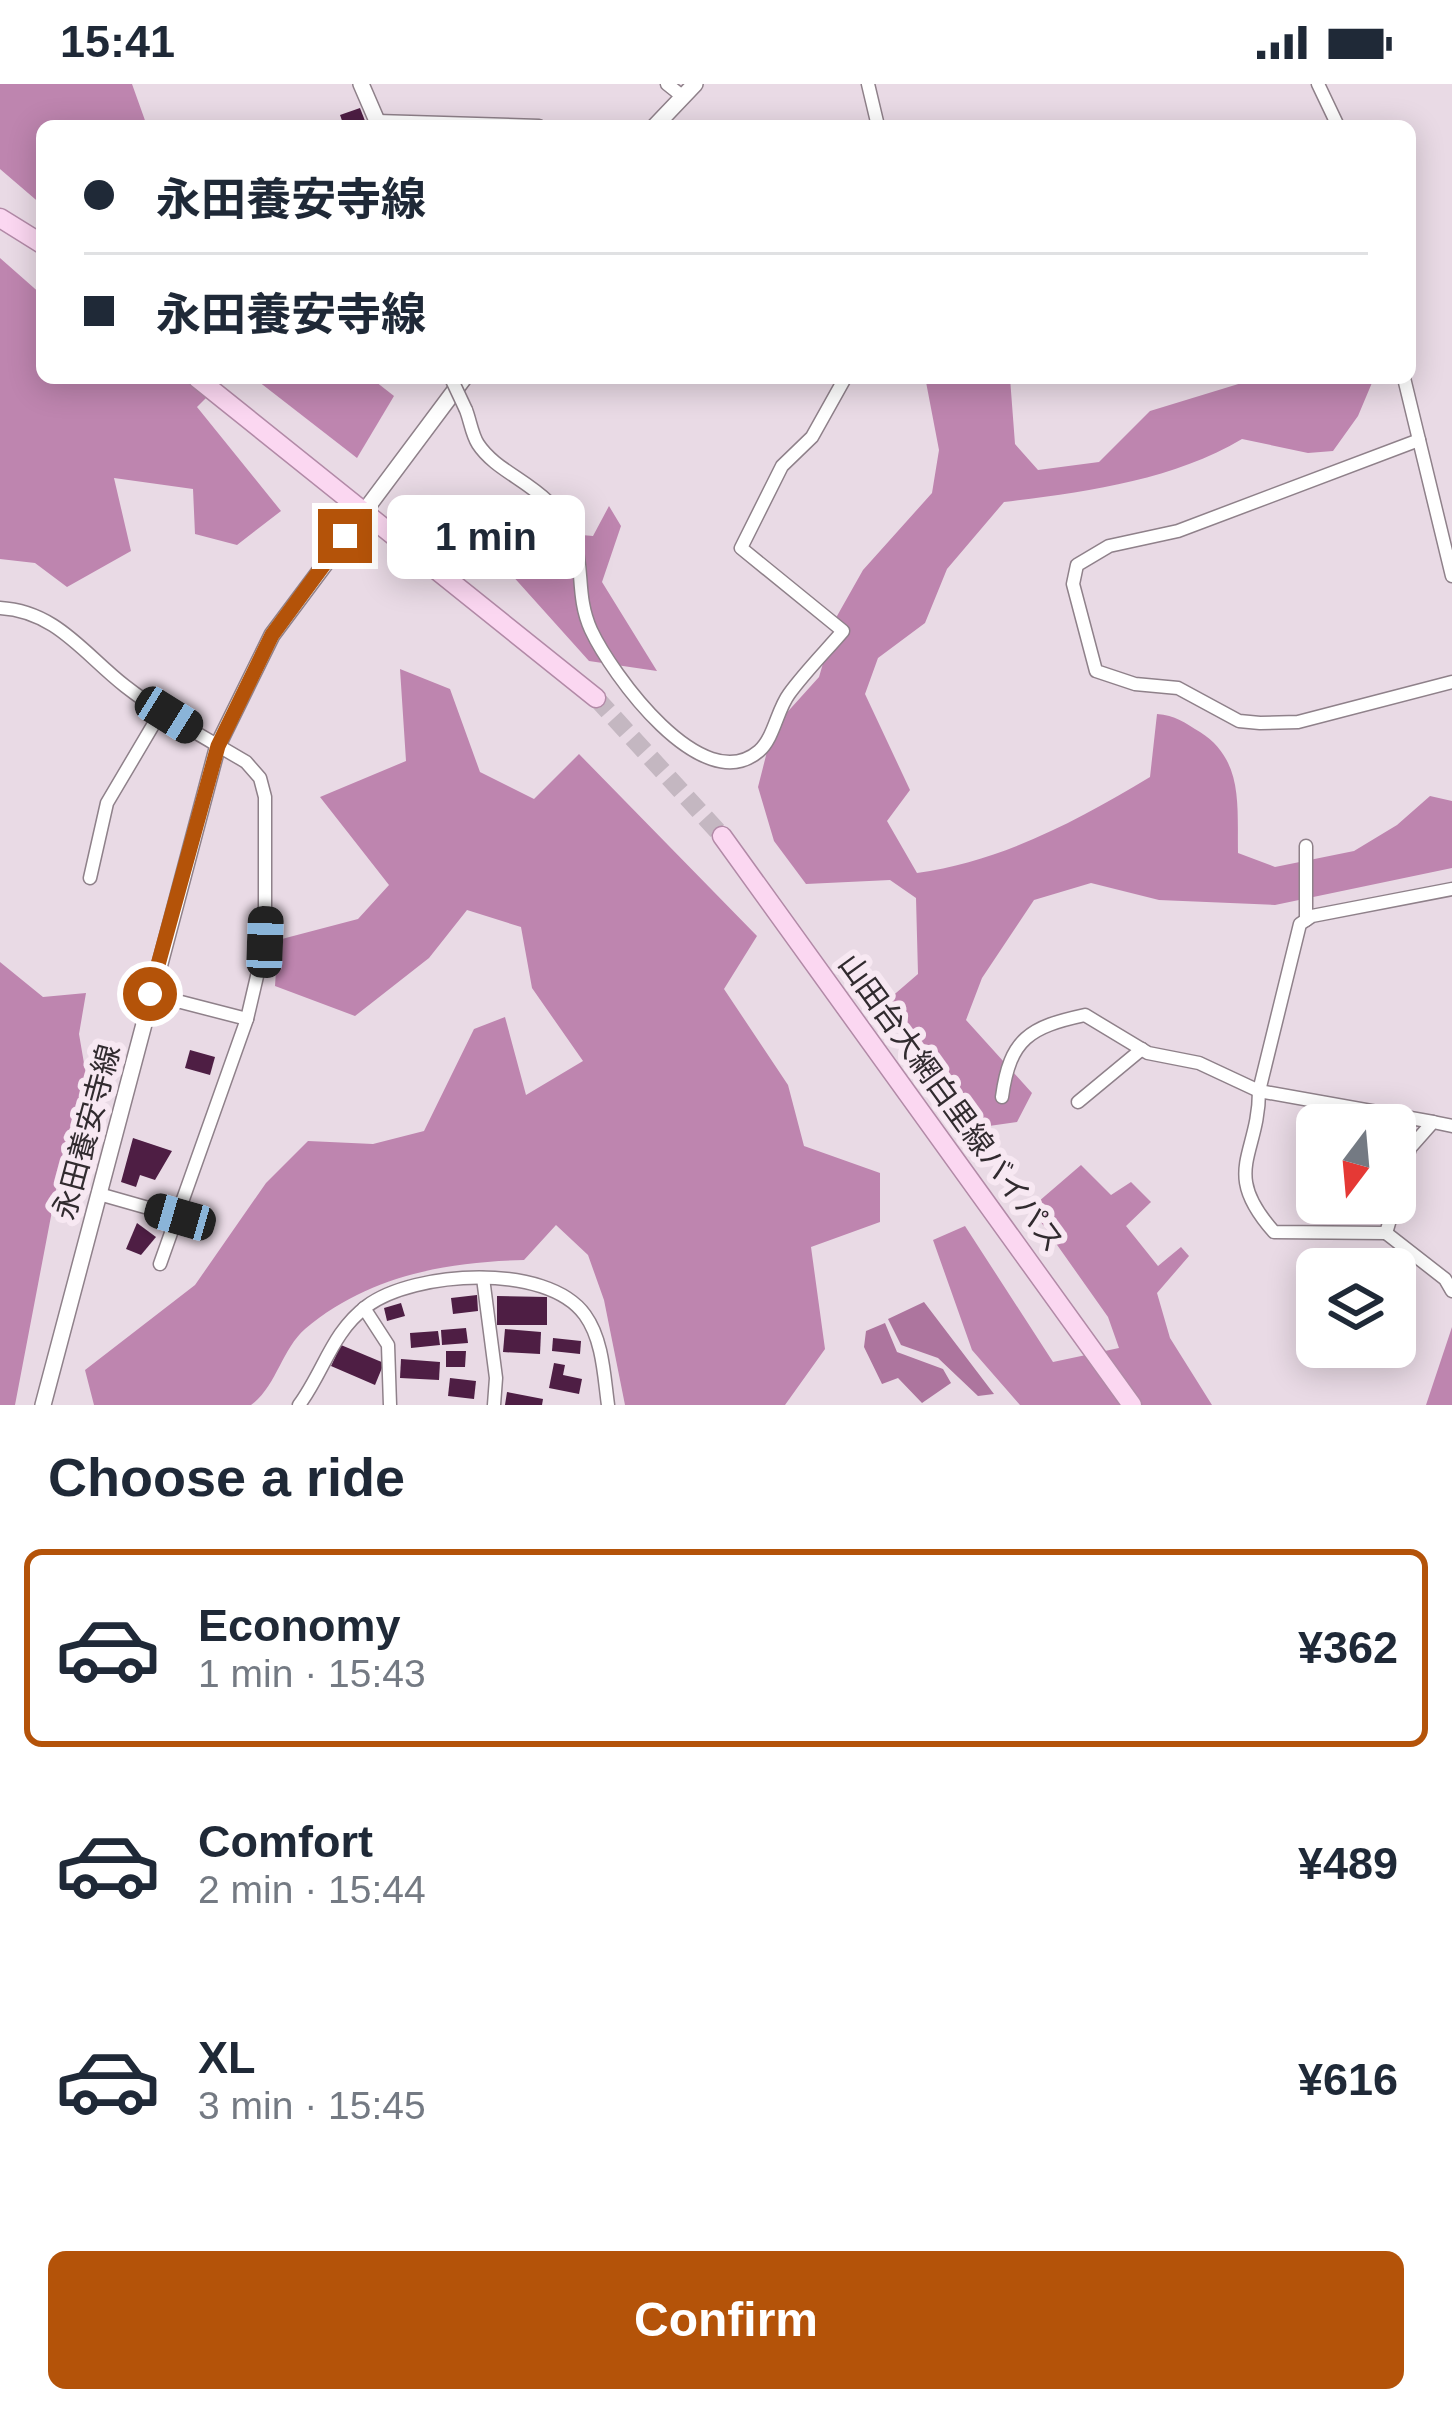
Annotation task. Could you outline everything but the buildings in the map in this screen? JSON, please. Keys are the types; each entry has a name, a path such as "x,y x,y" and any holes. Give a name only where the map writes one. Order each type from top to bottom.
{"main road":[{"path":"0,218 36,240"},
{"path":"203,384 596,698"},
{"name":"山田台大網白里線バイパス","path":"722,836 1132,1405"}],"street":[{"path":"362,84 377,120"},
{"path":"668,84 682,96"},
{"path":"660,120 695,84"},
{"path":"868,84 877,120"},
{"path":"1318,84 1335,120"},
{"path":"454,384 479,446 546,496 574,541 577,592 592,632 623,684 686,746 730,761 756,754 788,695 843,631 740,548 782,466 812,437 841,384"},
{"name":"永田養安寺線","path":"43,1405 218,746 272,635 459,384"},
{"path":"1405,384 1452,576"},
{"path":"1419,440 1178,531 1109,546 1078,565 1073,584 1096,671 1135,684 1178,688 1239,721 1298,722 1452,682"},
{"path":"0,608 50,622 127,688 246,762 260,778 266,797 265,942 247,1018 160,1264"},
{"path":"90,878 106,803 162,710"},
{"path":"1306,846 1306,920"},
{"path":"1452,889 1300,924 1259,1091 1259,1117 1243,1159 1242,1181 1253,1209 1274,1232 1386,1233 1445,1279 1452,1291"},
{"path":"150,994 247,1018"},
{"path":"1003,1097 1011,1055 1045,1022 1095,1016 1142,1049 1199,1063 1259,1091 1452,1126"},
{"path":"1078,1102 1142,1049"},
{"path":"1416,1141 1433,1122"},
{"path":"99,1194 180,1217"},
{"path":"1386,1233 1389,1224"},
{"path":"483,1278 495,1359 494,1405"},
{"path":"299,1405 337,1334 364,1308 403,1288 520,1278 556,1292 584,1313 597,1342 608,1405"},
{"path":"364,1308 388,1345 390,1405"}],"shaded area":[{"path":"0,84 132,84 145,120 36,120 36,200 0,169"},
{"path":"0,258 36,290 36,384 220,384 197,407 281,511 237,545 195,534 193,489 114,478 131,551 67,587 35,563 0,559"},
{"path":"262,384 379,384 394,396 357,458"},
{"path":"926,384 1010,384 1015,444 1038,470 1099,462 1150,411 1238,384 1371,384 1358,416 1333,451 1308,453 1242,439 1157,475 1004,502 947,569 925,623 878,658 865,694 910,790 887,821 917,873 1009,849 1150,777 1157,714 1175,718 1214,743 1235,785 1238,853 1275,867 1354,851 1397,825 1430,796 1452,801 1452,868 1275,905 1159,900 1091,883 1034,900 982,978 966,1020 1032,1093 1017,1122 968,1129 924,1065 889,999 918,974 916,898 890,880 806,884 774,841 758,787 773,728 819,677 837,616 863,570 932,493 939,450"},
{"path":"484,503 536,531 593,536 609,506 621,526 602,582 657,671 589,661 466,524"},
{"path":"400,669 450,689 480,772 534,799 579,754 757,936 724,989 788,1085 804,1146 880,1173 880,1222 811,1247 825,1349 785,1405 625,1405 604,1300 588,1255 556,1225 524,1260 408,1275 329,1311 297,1337 267,1388 251,1405 94,1405 85,1370 195,1285 266,1183 308,1141 373,1144 424,1131 474,1029 505,1017 526,1095 583,1061 532,988 521,927 467,910 429,958 355,1016 275,986 278,940 358,919 389,885 320,797 406,761"},
{"path":"0,962 43,997 86,993 79,1034 86,1075 60,1169 15,1405 0,1405"},
{"path":"1081,1165 1111,1195 1131,1182 1151,1202 1126,1226 1158,1266 1181,1247 1189,1256 1157,1293 1170,1338 1212,1405 1020,1405 972,1350 933,1240 965,1226 1053,1362 1119,1348 1108,1317 1031,1208"},
{"path":"924,1302 994,1394 978,1396 938,1358 901,1345 888,1319"},
{"path":"885,1323 897,1352 943,1369 951,1383 922,1403 898,1378 882,1384 864,1347 866,1331"},
{"path":"1452,1327 1452,1405 1426,1405"}],"tunnel":[{"path":"596,698 722,836"}],"route":[{"path":"150,994 218,746 272,635 345,536"}]}
